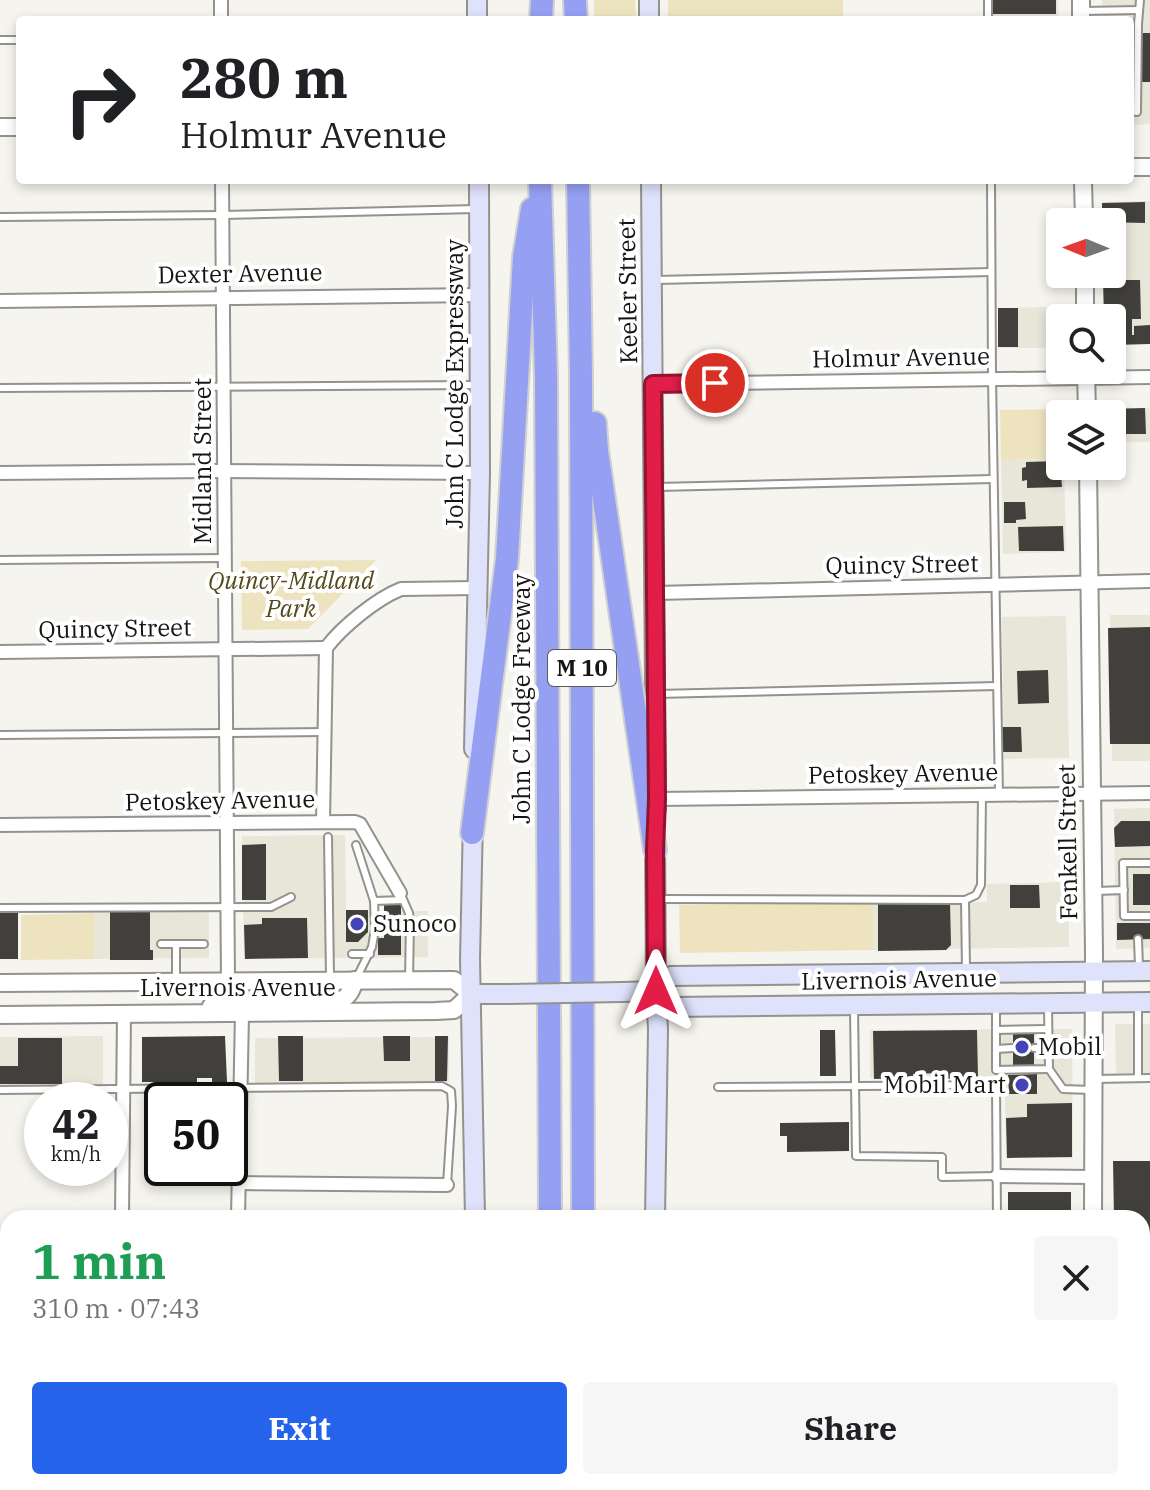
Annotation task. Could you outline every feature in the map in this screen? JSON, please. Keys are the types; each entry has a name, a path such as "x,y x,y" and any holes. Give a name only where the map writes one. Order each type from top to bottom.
{"highway":[{"path":"472,833 507,559 524,257 538,184"},
{"name":"John C Lodge Freeway","path":"539,184 546,376 550,1210"},
{"name":"M 10","path":"578,184 583,1210"},
{"path":"580,297 591,369 597,451 655,850"}],"main road":[{"name":"John C Lodge Expressway","path":"475,1210 470,947 480,473 479,184"},
{"name":"Keeler Street","path":"651,184 658,1029 655,1210"},
{"name":"Livernois Avenue","path":"471,994 656,991 671,976 1144,971"},
{"path":"811,1005 812,989 820,985 985,984 1038,972"},
{"name":"Livernois Avenue","path":"656,991 670,1007 1144,1002"}],"street":[{"name":"Midland Street","path":"222,184 228,982"},
{"path":"1083,184 1084,208"},
{"name":"Dexter Avenue","path":"0,301 480,295"},
{"name":"Holmur Avenue","path":"653,384 1046,376"},
{"name":"Holmur Avenue","path":"1126,376 1150,377"},
{"path":"0,473 480,473"},
{"name":"Fenkell Street","path":"1088,480 1094,972 1093,1210"},
{"name":"Quincy Street","path":"656,593 1150,581"},
{"path":"323,822 326,648 354,621 401,589 477,588"},
{"name":"Quincy Street","path":"0,652 326,648"},
{"name":"Petoskey Avenue","path":"657,799 1150,793"},
{"name":"Petoskey Avenue","path":"0,825 355,822 360,824 402,896"},
{"path":"179,1013 234,1002 341,1000 351,992 355,980"},
{"name":"Livernois Avenue","path":"0,983 454,980 471,994 454,1010 0,1015"},
{"path":"0,991 41,983"},
{"path":"123,1082 124,1013"},
{"path":"240,1082 242,1013"},
{"path":"997,1176 1093,1177"},
{"path":"248,1183 447,1185"},
{"path":"122,1186 122,1210"},
{"path":"238,1186 238,1210"}],"lane":[{"path":"1134,112 1137,112 1140,0"},
{"path":"1081,10 1139,10"},
{"path":"991,184 999,795"},
{"path":"0,217 479,209"},
{"path":"652,280 991,272"},
{"path":"0,388 480,385"},
{"path":"654,487 993,479"},
{"path":"0,560 227,558"},
{"path":"656,694 997,686"},
{"path":"0,735 324,732"},
{"path":"655,899 965,900 976,895 981,885 982,795"},
{"path":"328,837 330,981"},
{"path":"355,980 373,951 375,920 374,901 356,845"},
{"path":"361,862 376,852"},
{"path":"1150,863 1123,863 1124,916 1138,920 1150,916"},
{"path":"1093,891 1124,890"},
{"path":"374,901 402,896 410,920 409,980"},
{"path":"0,908 271,907 291,897"},
{"path":"965,900 966,973"},
{"path":"375,920 384,920"},
{"path":"401,920 410,920"},
{"path":"401,936 410,935"},
{"path":"374,936 384,936"},
{"path":"1138,939 1144,971"},
{"path":"161,944 204,944"},
{"path":"176,944 176,982"},
{"path":"401,950 410,950"},
{"path":"352,954 373,951"},
{"path":"1138,1078 1144,1002"},
{"path":"996,1003 996,1070 1049,1069"},
{"path":"1048,1003 1049,1069 1063,1089 1150,1078"},
{"path":"854,1005 856,1156 942,1157 942,1177 997,1176"},
{"path":"996,1030 1048,1029"},
{"path":"996,1049 1013,1048"},
{"path":"1034,1048 1094,1048"},
{"path":"1138,1059 1150,1059"},
{"path":"718,1087 996,1085 997,1210"},
{"path":"248,1088 442,1086 451,1091 452,1106 447,1185"},
{"path":"0,1090 24,1090"}],"shaded area":[{"path":"993,0 1058,0 1059,16 993,16"},
{"path":"1102,0 1150,0 1150,124 1134,125 1134,16 1102,16"},
{"path":"1150,201 1150,343 1126,343 1126,304 1105,304 1104,288 1126,288 1126,208 1103,208 1103,202"},
{"path":"1046,307 1046,348 999,348 998,308"},
{"path":"1126,408 1150,408 1150,442 1126,442"},
{"path":"1046,459 1046,480 1064,480 1066,552 1003,554 1001,460"},
{"path":"1110,615 1150,615 1150,761 1112,761"},
{"path":"1066,616 1069,758 1004,759 1002,617"},
{"path":"1150,808 1150,948 1116,949 1114,809"},
{"path":"345,835 346,911 428,911 428,957 244,959 242,836"},
{"path":"1069,882 1069,947 873,950 873,903 987,902 987,884"},
{"path":"209,912 209,958 94,959 94,913"},
{"path":"1115,1024 1150,1024 1150,1073 1116,1073"},
{"path":"1072,1029 1073,1158 1006,1158 1005,1076 870,1078 870,1030"},
{"path":"103,1036 103,1082 24,1082 24,1086 0,1086 0,1037"},
{"path":"449,1037 449,1082 255,1083 255,1038"}],"green space":[{"path":"594,0 635,0 636,16 594,16"},
{"path":"668,0 843,0 843,16 668,16"},
{"path":"1046,409 1046,459 1001,460 1000,410"},
{"name":"Quincy-Midland Park","path":"376,560 308,629 242,630 241,561"},
{"path":"873,902 873,950 680,953 679,905"},
{"path":"94,913 94,959 21,960 21,915"}],"building":[{"path":"991,0 1056,0 1056,14 991,14"},
{"path":"1140,33 1150,33 1150,82 1141,82"},
{"path":"1145,202 1145,223 1126,223 1126,208 1102,208 1102,203"},
{"path":"1126,280 1140,280 1141,319 1132,319 1132,335 1134,326 1150,325 1150,344 1126,345 1126,304 1104,304 1103,288 1126,288"},
{"path":"998,308 1018,308 1018,347 998,347"},
{"path":"1126,408 1145,408 1146,434 1126,434"},
{"path":"1046,461 1046,480 1061,480 1062,487 1027,488 1027,480 1022,481 1022,468 1026,467 1026,462"},
{"path":"1004,502 1025,502 1026,519 1004,523"},
{"path":"1063,526 1064,551 1019,551 1018,527"},
{"path":"1150,627 1150,744 1110,744 1108,628"},
{"path":"1048,670 1049,703 1018,704 1017,671"},
{"path":"1001,727 1021,727 1022,752 1001,752"},
{"path":"1121,821 1150,821 1150,846 1115,847 1114,828"},
{"path":"266,844 266,900 242,900 242,845"},
{"path":"1133,874 1150,874 1150,905 1133,905"},
{"path":"1010,885 1039,885 1040,908 1010,908"},
{"path":"950,903 951,945 946,950 878,951 878,904"},
{"path":"384,904 401,904 401,955 378,955 378,938 384,938"},
{"path":"346,910 368,910 368,932 358,942 346,942"},
{"path":"110,911 150,911 153,960 110,960"},
{"path":"0,913 18,913 18,959 0,959"},
{"path":"262,918 307,918 308,958 245,959 244,925 262,924"},
{"path":"1117,923 1150,923 1150,939 1117,940"},
{"path":"820,1030 835,1030 836,1076 820,1076"},
{"path":"977,1030 978,1078 940,1079 940,1073 913,1074 913,1078 874,1079 873,1031"},
{"path":"1013,1031 1034,1031 1034,1065 1013,1065"},
{"path":"225,1036 227,1082 197,1078 197,1082 142,1082 142,1037"},
{"path":"278,1036 303,1036 303,1081 279,1081"},
{"path":"383,1036 410,1036 410,1061 384,1061"},
{"path":"435,1036 448,1036 447,1081 435,1081"},
{"path":"18,1038 62,1038 62,1082 0,1084 0,1066 18,1066"},
{"path":"1037,1074 1037,1094 1009,1094 1008,1075"},
{"path":"1072,1103 1072,1157 1007,1158 1006,1118 1027,1117 1027,1104"},
{"path":"849,1122 849,1151 787,1152 787,1136 780,1136 780,1123"},
{"path":"1113,1161 1150,1161 1150,1210 1114,1210"},
{"path":"1008,1192 1071,1192 1071,1210 1008,1210"}],"place":[{"name":"Sunoco","path":"357,924"},
{"name":"Mobil","path":"1022,1047"},
{"name":"Mobil Mart","path":"1022,1085"}],"route":[{"path":"656,991 653,384 715,383"}]}
